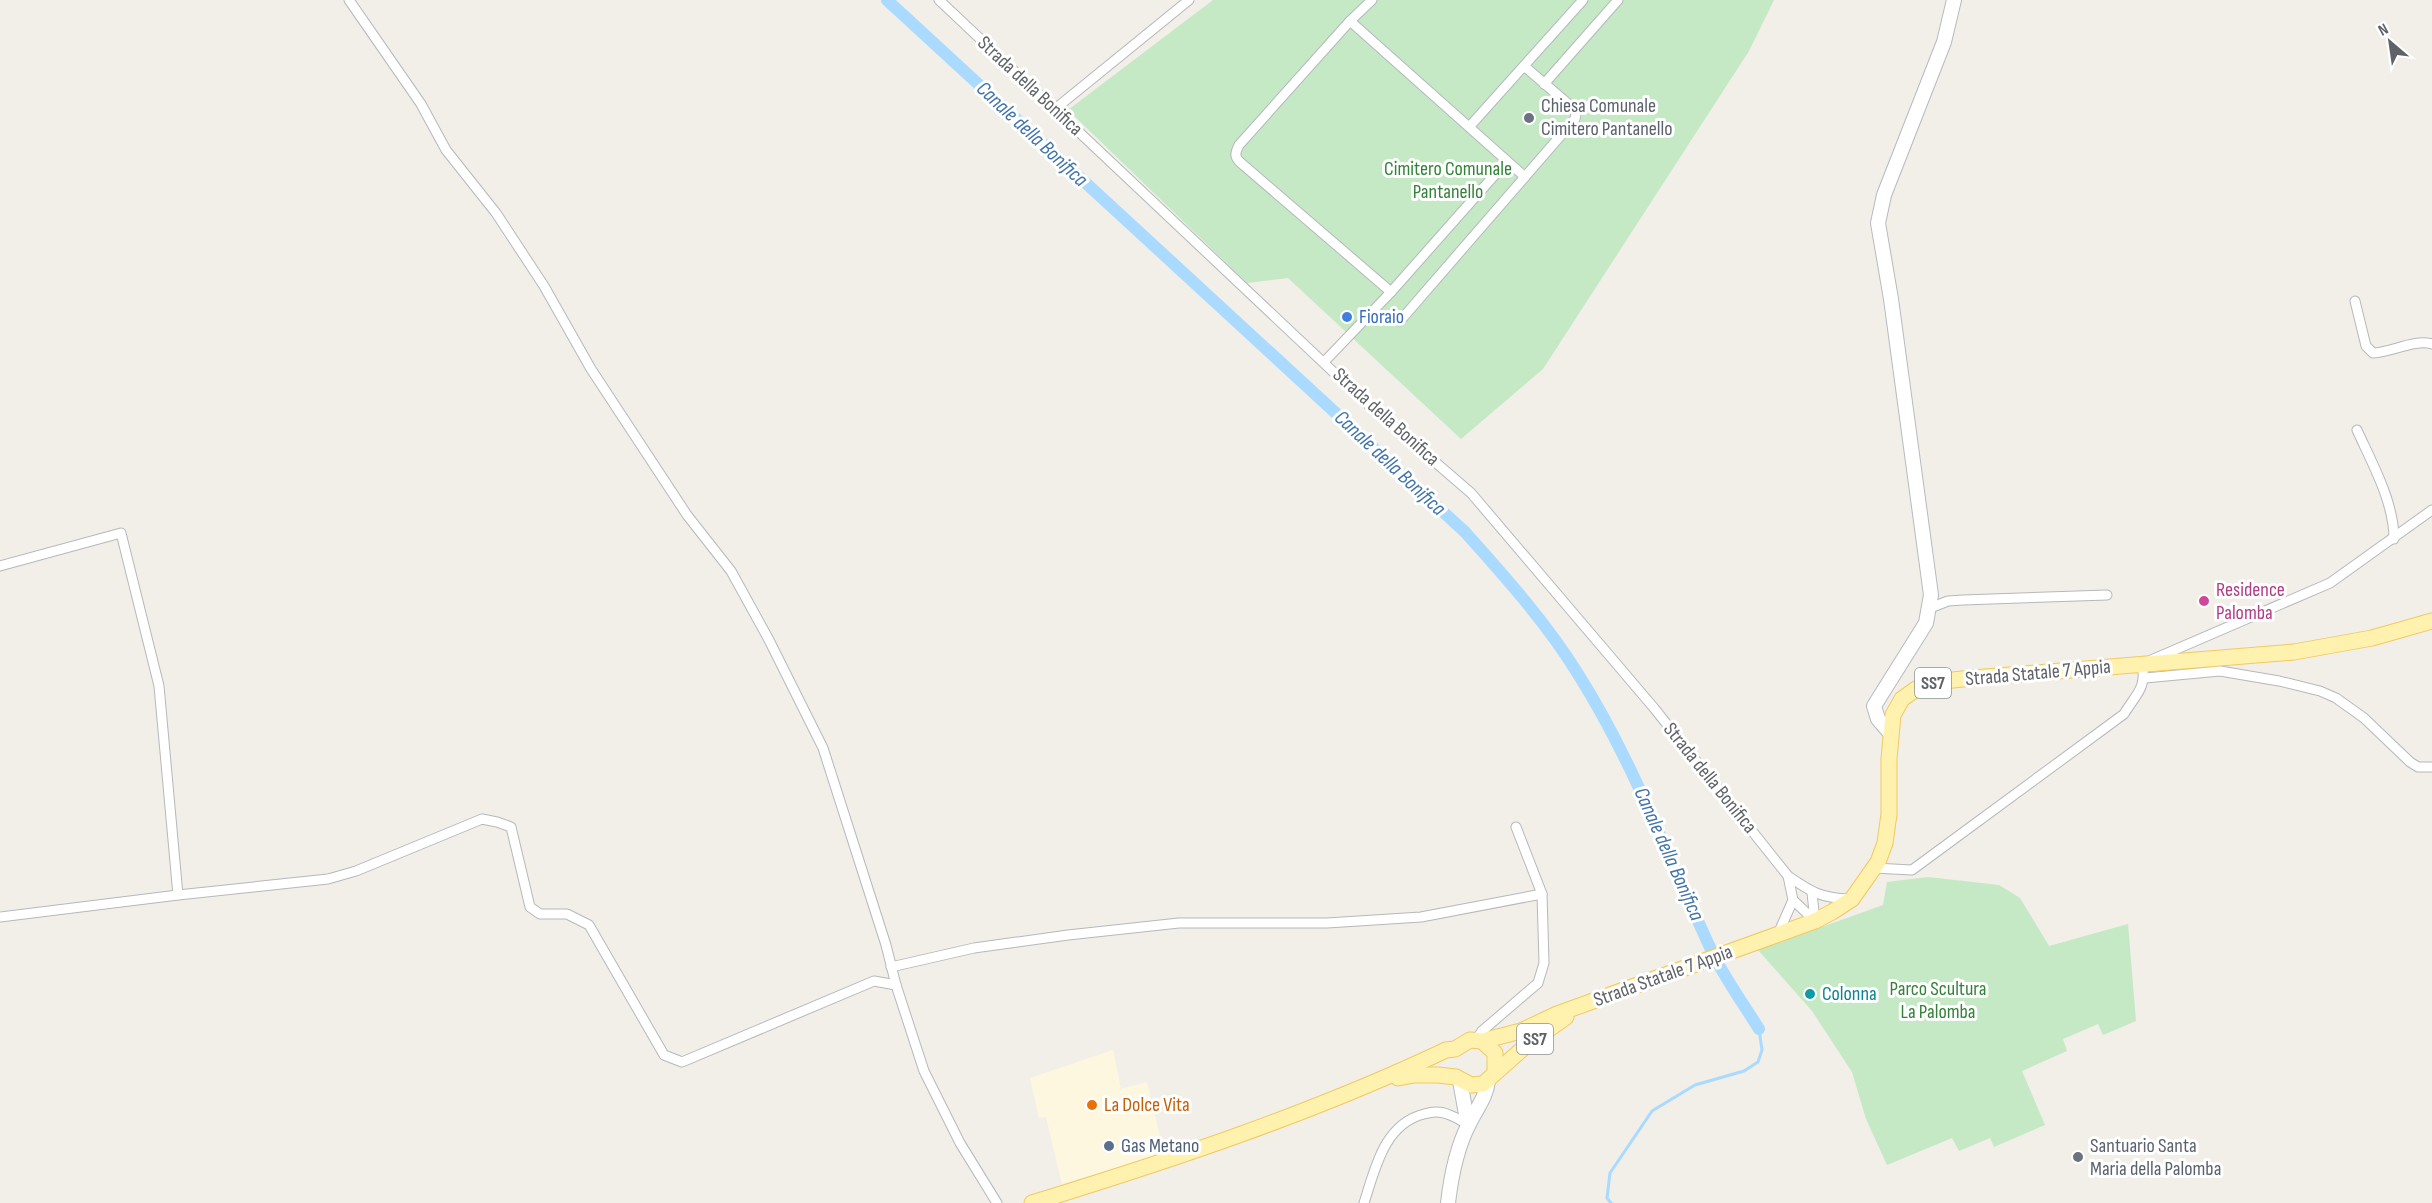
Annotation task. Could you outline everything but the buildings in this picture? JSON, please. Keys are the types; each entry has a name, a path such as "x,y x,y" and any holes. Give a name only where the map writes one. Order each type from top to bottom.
{"main road":[{"path":"1891,734 1878,719 1874,706 1926,622 1931,595 1891,299 1878,223 1884,195 1944,42 1954,0"},
{"name":"Strada Statale 7 Appia","path":"1032,1203 1197,1149 1384,1079 1446,1050 1455,1049 1464,1041 1510,1035 1557,1014 1815,921 1832,912 1852,899 1874,868 1885,843 1889,814 1893,715 1902,699 1916,689 1934,682 2143,671 2294,652 2372,638 2432,621"},
{"name":"Strada Statale 7 Appia","path":"1384,1079 1414,1075 1458,1079 1477,1085 1576,1008"},
{"path":"1448,1203 1450,1187 1468,1125 1487,1092 1491,1076 1495,1053 1479,1040"},
{"path":"1455,1049 1451,1066 1458,1079 1468,1125"}],"street":[{"path":"349,0 421,104 446,150 502,222 544,286 591,369 687,515 731,571 770,640 824,748 924,1071 960,1143 997,1203"},
{"name":"Strada della Bonifica","path":"939,0 1362,399 1472,493 1654,708 1788,876"},
{"path":"1055,109 1188,0"},
{"path":"1372,0 1350,21 1235,152 1236,159 1241,164 1391,292"},
{"path":"1470,126 1583,0"},
{"path":"1544,84 1618,0"},
{"path":"1350,21 1525,177"},
{"path":"1400,321 1575,119 1576,114 1573,108 1524,66"},
{"path":"1323,362 1391,292 1507,161"},
{"path":"2355,301 2366,346 2373,353 2388,353 2422,342 2432,345"},
{"path":"2357,430 2385,495 2394,523 2394,539"},
{"path":"1874,868 1912,870 2124,714 2143,671 2330,583 2432,510"},
{"path":"0,566 121,532 159,686 178,894"},
{"path":"1930,608 1948,601 2107,595"},
{"path":"2143,671 2220,671 2308,687 2336,698 2377,729 2410,762 2418,767 2432,767"},
{"path":"0,917 178,894 328,879 356,871 482,819 511,827 530,907 540,914 567,914 589,926 664,1055 682,1062 874,981 896,985"},
{"path":"1479,1040 1482,1030 1538,983 1544,963 1542,894 1516,827"},
{"path":"1788,876 1812,893 1827,898 1852,899"},
{"path":"1778,934 1792,900 1788,876"},
{"path":"1812,893 1815,921"},
{"path":"891,967 974,948 1079,934 1179,923 1327,923 1421,917 1542,894"},
{"path":"1792,900 1815,921"},
{"path":"1364,1203 1380,1155 1393,1133 1405,1121 1432,1112 1447,1114 1468,1125"}],"shaded area":[{"path":"1113,1050 1121,1089 1147,1082 1164,1153 1062,1184 1046,1117 1039,1118 1030,1078"}],"green space":[{"name":"Cimitero Comunale Pantanello","path":"1213,0 1774,0 1749,51 1543,369 1461,439 1288,278 1247,283 1068,110"},
{"name":"Parco Scultura La Palomba","path":"1928,877 1999,885 2020,898 2049,946 2128,924 2136,1021 2103,1035 2098,1024 2063,1039 2067,1051 2022,1071 2045,1125 1994,1147 1990,1138 1959,1151 1952,1138 1887,1165 1866,1119 1852,1072 1812,1011 1758,950 1883,905 1887,882"}],"waterway":[{"name":"Canale della Bonifica","path":"887,0 1465,532 1510,583 1566,655 1598,708 1634,778 1714,956 1759,1029"},
{"path":"1611,1203 1607,1198 1610,1173 1652,1111 1695,1085 1744,1071 1758,1062 1762,1050 1759,1029"}],"place":[{"name":"Chiesa Comunale Cimitero Pantanello","path":"1529,118"},
{"name":"Fioraio","path":"1347,317"},
{"name":"Residence Palomba","path":"2204,601"},
{"name":"Colonna","path":"1810,994"},
{"name":"La Dolce Vita","path":"1092,1105"},
{"name":"Gas Metano","path":"1109,1146"},
{"name":"Santuario Santa Maria della Palomba","path":"2078,1157"}]}
